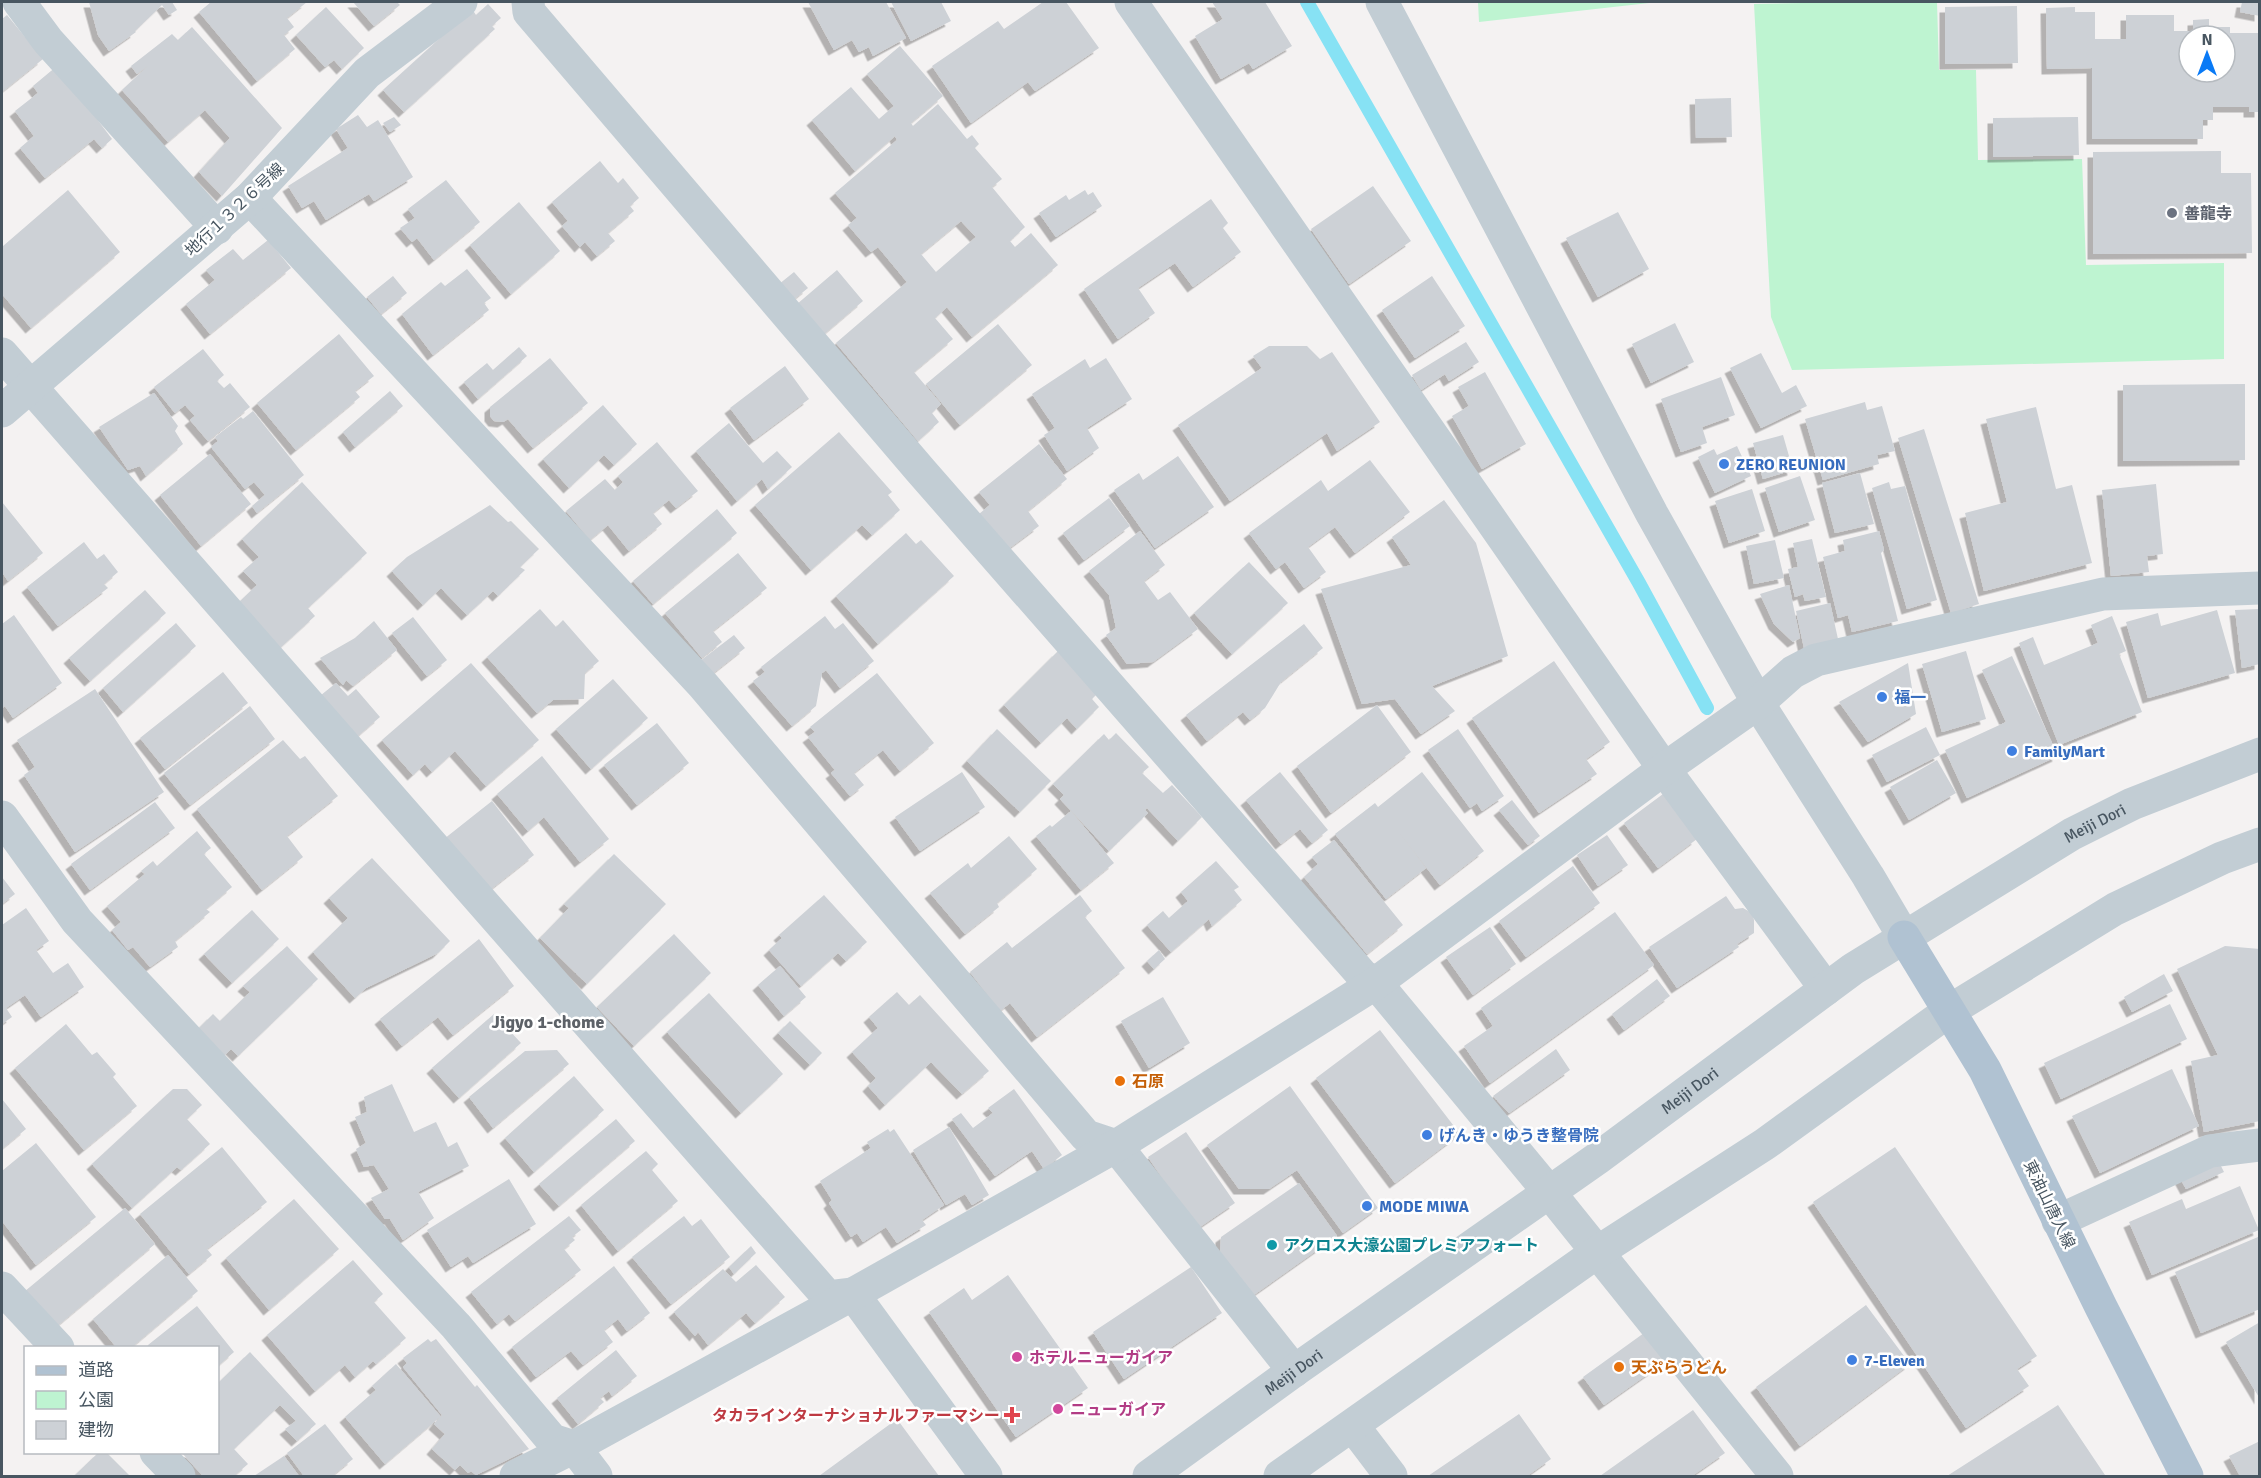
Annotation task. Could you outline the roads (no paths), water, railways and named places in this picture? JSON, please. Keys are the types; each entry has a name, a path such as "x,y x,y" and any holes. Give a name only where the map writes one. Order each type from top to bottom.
{"main road":[{"name":"東油山唐人線","path":"1904,937 1985,1070 2058,1221 2187,1476"}],"street":[{"path":"19,2 48,41 217,228"},
{"name":"地行１３２６号線","path":"2,411 250,198 368,73 461,2"},
{"path":"528,2 529,12 921,471 1363,976 1376,983 1549,1192 1778,1476"},
{"path":"1131,2 1664,769 1826,989"},
{"path":"1382,2 1652,514 1758,703 1904,937"},
{"path":"250,198 703,685 1086,1136 1116,1146 1294,1371"},
{"path":"2,354 828,1297 853,1294"},
{"path":"516,1476 574,1447 853,1294 1116,1146 1376,983 1664,769 1758,703 1793,672 1816,660 2103,594 2259,588"},
{"name":"Meiji Dori","path":"1149,1476 1549,1192 1826,989 1904,937 2072,834 2132,804 2259,754"},
{"path":"2,817 77,921 456,1326 552,1440 574,1447 596,1476"},
{"path":"1280,1476 1596,1252 1765,1144 1949,1011 2115,909 2223,858 2259,844"},
{"path":"2058,1221 2210,1150 2259,1145"},
{"path":"2,1288 57,1346"},
{"path":"853,1294 986,1476"},
{"path":"1353,1426 1391,1476"},
{"path":"158,1454 179,1476"}],"waterway":[{"path":"1307,2 1639,583 1707,708"}],"place":[{"name":"善龍寺","path":"2172,213"},
{"name":"ZERO REUNION","path":"1724,464"},
{"name":"福一","path":"1882,697"},
{"name":"FamilyMart","path":"2012,751"},
{"name":"石原","path":"1120,1081"},
{"name":"げんき・ゆうき整骨院","path":"1427,1135"},
{"name":"MODE MIWA","path":"1367,1206"},
{"name":"アクロス大濠公園プレミアフォート","path":"1272,1245"},
{"name":"ホテルニューガイア","path":"1017,1357"},
{"name":"7-Eleven","path":"1852,1360"},
{"name":"天ぷらうどん","path":"1619,1367"},
{"name":"ニューガイア","path":"1058,1409"},
{"name":"タカラインターナショナルファーマシー","path":"1012,1415"}],"district":[{"name":"Jigyo 1-chome","path":"548,1022"}]}
